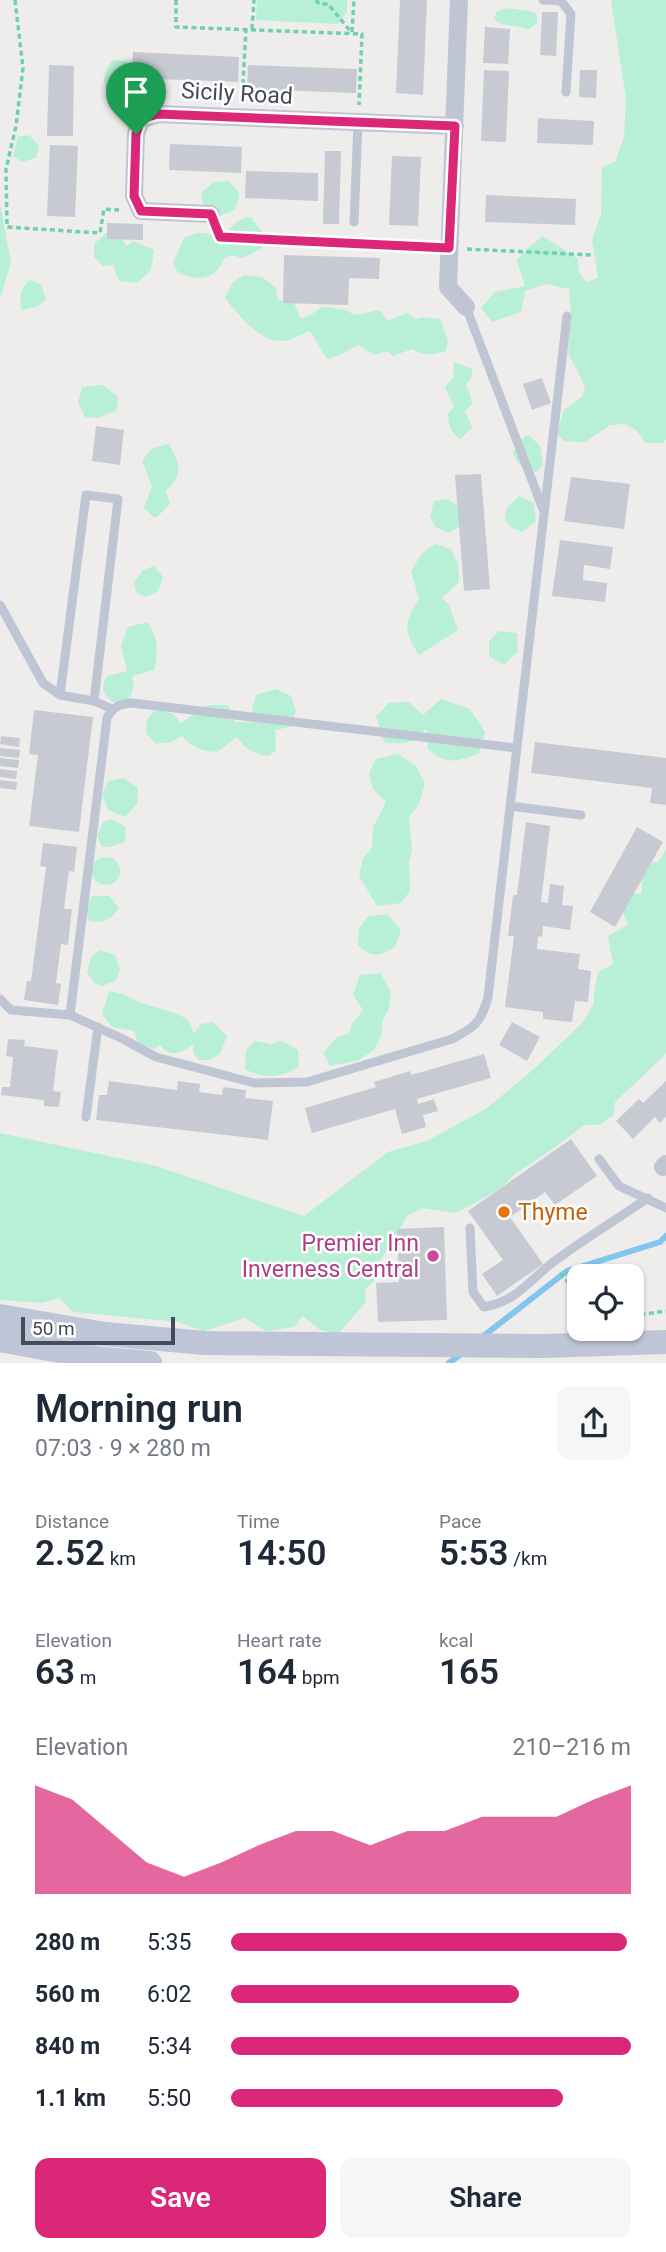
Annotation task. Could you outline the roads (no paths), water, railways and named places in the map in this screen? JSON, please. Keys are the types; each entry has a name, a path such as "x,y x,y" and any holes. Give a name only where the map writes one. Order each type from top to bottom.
{"main road":[{"path":"0,1316 105,1335 205,1343 543,1346 666,1342"},
{"path":"0,1339 103,1359 150,1363"}],"street":[{"path":"459,0 448,288 466,307"},
{"name":"Sicily Road","path":"211,214 141,211 134,196 136,134 141,119 158,114 455,126"}],"lane":[{"path":"543,0 561,1 571,14 566,92"},
{"path":"354,222 358,123"},
{"path":"466,307 544,514"},
{"path":"0,999 11,1010 70,1015 156,1057 254,1083 307,1082 452,1039 473,1028 483,1016 488,997 567,316"},
{"path":"60,695 86,495 118,499 94,701"},
{"path":"0,605 43,683 60,695 94,701 112,709"},
{"path":"70,1015 107,718 112,709 120,704 132,703 517,748"},
{"path":"510,806 581,815"},
{"path":"86,1116 98,1027"},
{"path":"599,1159 619,1186 666,1208"},
{"path":"470,1228 473,1292 484,1307 502,1304 553,1263 648,1198"}],"waterway":[{"path":"481,1338 567,1271 660,1242 666,1236"},
{"path":"449,1363 461,1354"}],"place":[{"name":"Thyme","path":"504,1212"},
{"name":"Premier Inn Inverness Central","path":"433,1256"}]}
